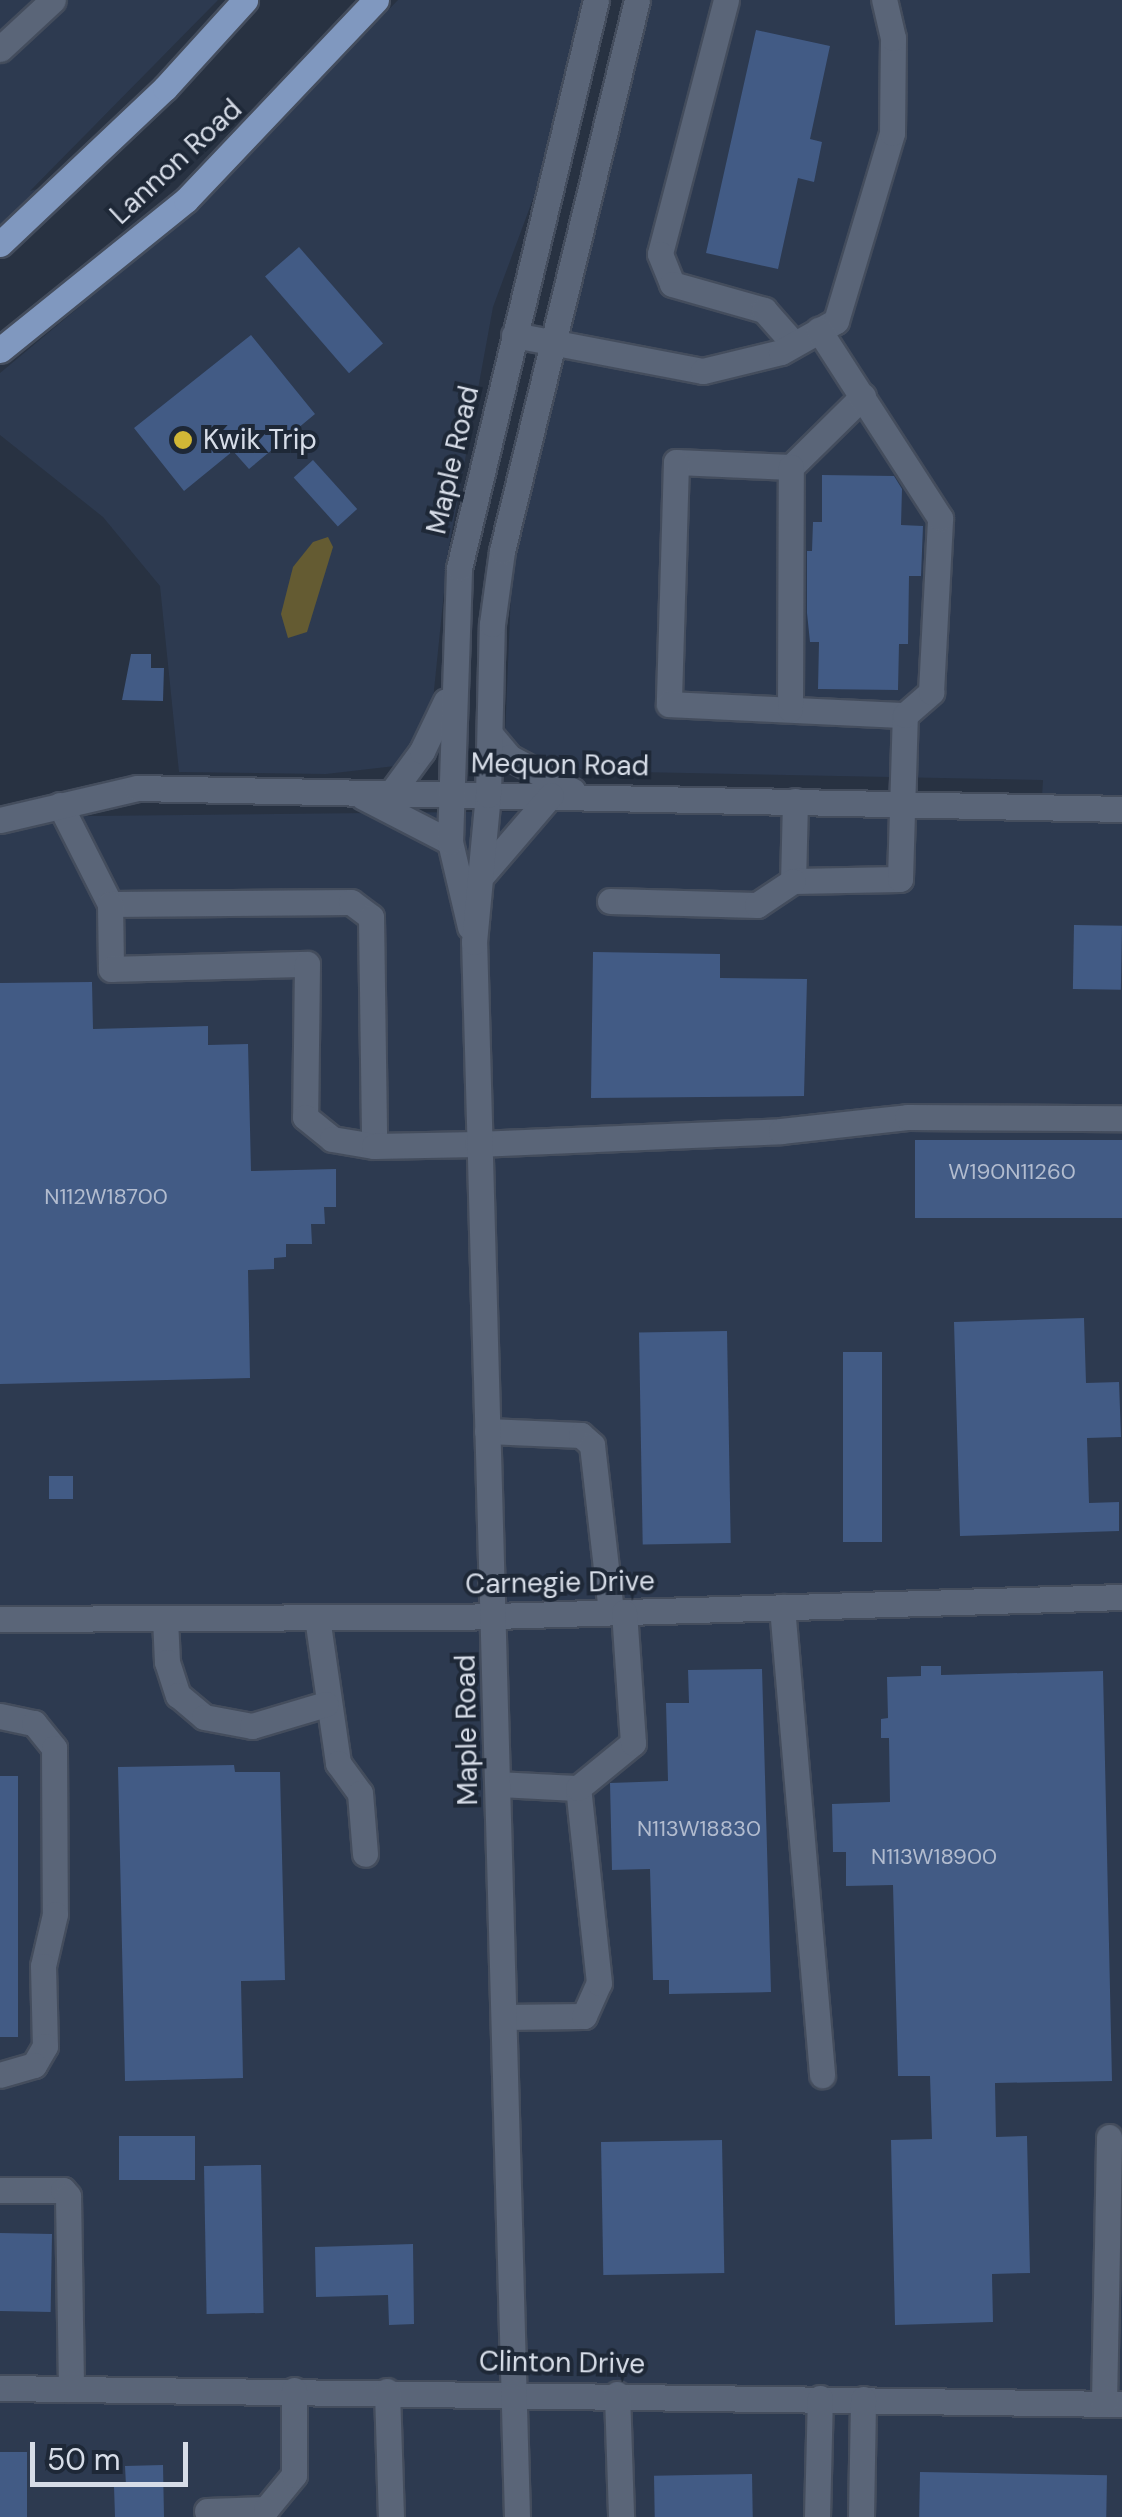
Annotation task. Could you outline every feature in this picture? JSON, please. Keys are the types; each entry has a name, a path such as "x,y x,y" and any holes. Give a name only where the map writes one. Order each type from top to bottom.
{"main road":[{"path":"0,244 164,88 244,0"},
{"name":"Lannon Road","path":"0,350 186,200 376,0"}],"street":[{"path":"0,49 54,0"},
{"name":"Maple Road","path":"474,942 450,842 452,687 459,568 596,0"},
{"name":"Maple Road","path":"518,2517 474,942 488,795 495,595 638,0"},
{"path":"726,0 660,254 672,284 764,310 794,344"},
{"path":"514,335 703,371 794,344 836,320 892,133 893,38 884,0"},
{"path":"791,467 676,462 669,704 905,715 931,692 940,518 819,330"},
{"path":"790,709 791,467 863,396"},
{"path":"392,792 422,751 452,687"},
{"path":"610,901 757,905 793,880 900,879 899,803 905,715"},
{"path":"490,734 509,756 582,796"},
{"name":"Mequon Road","path":"0,820 137,788 1122,808"},
{"path":"350,791 450,842"},
{"path":"482,875 551,795"},
{"path":"793,880 795,801"},
{"path":"60,805 110,904 111,968 307,964 306,1117 332,1139 374,1146 477,1144 780,1131 907,1116 1122,1118"},
{"path":"110,904 352,902 371,917 374,1146"},
{"path":"488,1430 580,1435 592,1445 633,1744 578,1788 498,1784"},
{"name":"Carnegie Drive","path":"0,1619 494,1616 1122,1598"},
{"path":"782,1607 822,2075"},
{"path":"317,1617 326,1704 338,1763 360,1793 364,1854"},
{"path":"165,1618 167,1662 178,1694 204,1717 252,1726 326,1704"},
{"path":"0,1716 34,1724 54,1748 56,1914 43,1966 45,2046 34,2065 0,2075"},
{"path":"504,2017 584,2016 599,1983 578,1788"},
{"path":"1109,2136 1113,2404"},
{"path":"0,2190 64,2190 68,2196 71,2388"},
{"name":"Clinton Drive","path":"0,2388 514,2392 1113,2404"},
{"path":"208,2511 266,2508 294,2475 294,2390"},
{"path":"388,2391 391,2517"},
{"path":"617,2394 621,2517"},
{"path":"817,2517 820,2398"},
{"path":"861,2517 863,2399"}],"shaded area":[{"path":"0,0 218,0 30,191 68,180 0,226"},
{"path":"398,0 582,0 537,188 493,307 448,553 433,700 421,737 395,766 326,774 179,772 160,586 103,517 0,435 0,373 186,218"},
{"path":"651,0 1122,0 1122,2517 0,2517 0,817 654,810 1041,814 1043,780 586,771 526,757 505,735 512,568"},
{"path":"328,537 333,547 307,632 288,638 281,614 293,567 313,542"}],"building":[{"path":"756,30 830,46 810,139 822,142 814,182 798,178 778,269 706,253"},
{"name":"Kwik Trip","path":"299,247 383,344 349,373 265,277"},
{"name":"Kwik Trip","path":"251,335 315,414 249,469 233,451 184,491 134,428"},
{"name":"Kwik Trip","path":"313,460 357,509 338,526 294,477"},
{"path":"822,475 894,476 902,489 901,525 923,526 921,576 909,576 908,644 899,644 898,690 818,689 819,642 810,642 807,613 807,551 812,551 813,522 822,522"},
{"path":"131,654 151,654 151,668 164,668 163,701 122,700"},
{"path":"1074,925 1122,926 1121,990 1073,989"},
{"path":"593,952 720,954 720,978 807,979 804,1096 591,1098"},
{"path":"92,982 93,1029 208,1026 208,1045 248,1044 251,1171 336,1169 336,1207 324,1207 325,1224 311,1224 312,1244 286,1244 286,1257 274,1258 274,1269 248,1270 250,1378 0,1384 0,983"},
{"path":"915,1140 1122,1140 1122,1218 915,1218"},
{"path":"1084,1318 1086,1383 1119,1382 1121,1437 1087,1438 1089,1503 1119,1502 1119,1531 960,1536 954,1322"},
{"path":"727,1331 731,1543 643,1545 639,1333"},
{"path":"843,1352 882,1352 882,1542 843,1542"},
{"path":"49,1476 73,1476 73,1499 49,1499"},
{"path":"921,1666 941,1666 941,1675 1103,1671 1112,2081 995,2083 996,2137 1027,2136 1030,2273 992,2274 993,2322 895,2325 891,2140 932,2139 930,2076 898,2076 893,1885 846,1886 846,1852 833,1852 832,1804 890,1802 889,1738 881,1738 881,1719 888,1718 887,1677 921,1676"},
{"path":"762,1669 771,1992 669,1994 669,1980 653,1980 650,1869 612,1870 610,1783 668,1781 666,1703 689,1703 688,1670"},
{"path":"234,1765 235,1772 280,1772 285,1980 241,1981 243,2078 125,2081 118,1767"},
{"path":"0,1776 18,1776 18,2037 0,2037"},
{"path":"119,2136 195,2136 195,2180 119,2180"},
{"path":"722,2140 724,2273 603,2275 601,2142"},
{"path":"261,2165 264,2313 207,2314 204,2166"},
{"path":"0,2233 52,2234 51,2312 0,2311"},
{"path":"413,2244 414,2324 389,2325 388,2295 316,2297 315,2247"},
{"path":"0,2452 27,2452 27,2517 0,2517"},
{"path":"163,2465 164,2517 115,2517 114,2486 126,2486 125,2466"},
{"path":"920,2472 1107,2475 1106,2517 919,2517"},
{"path":"752,2474 753,2517 655,2517 654,2476"}],"place":[{"name":"Kwik Trip","path":"183,440"}]}
